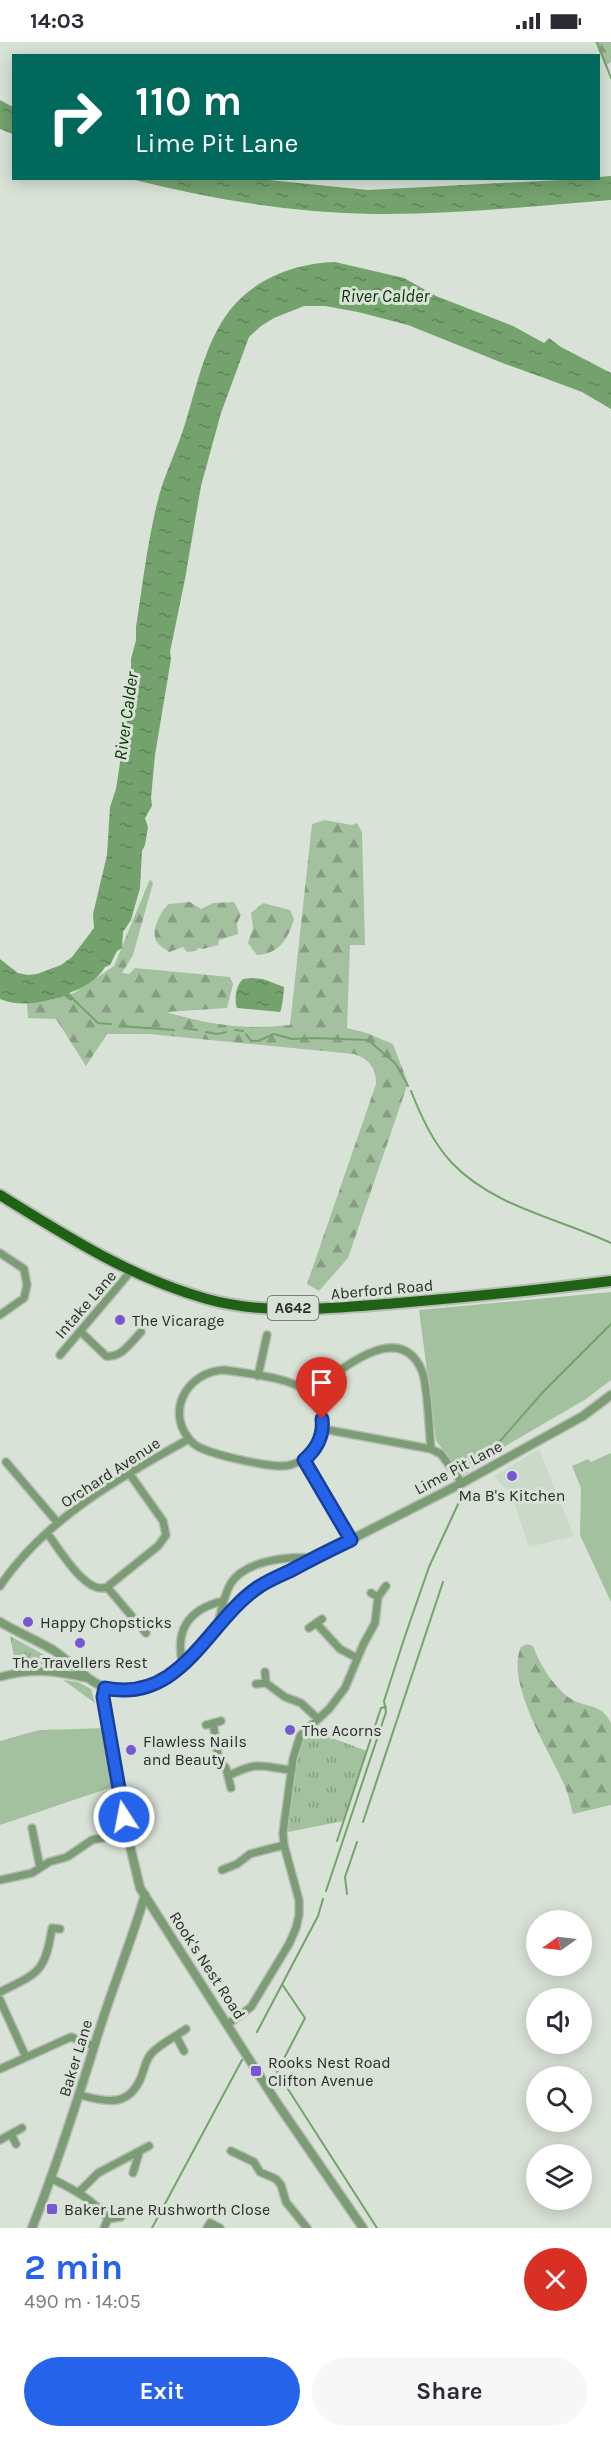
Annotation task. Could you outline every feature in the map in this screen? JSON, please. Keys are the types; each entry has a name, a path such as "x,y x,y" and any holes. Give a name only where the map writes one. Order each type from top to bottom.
{"main road":[{"name":"Aberford Road","path":"0,1195 102,1258 209,1299 237,1305 326,1309 480,1296 611,1281"}],"street":[{"path":"0,1253 24,1269 27,1285 24,1298 0,1315"},
{"name":"Intake Lane","path":"60,1355 131,1271"},
{"path":"80,1331 106,1356 111,1357 120,1354 141,1332"},
{"path":"258,1376 267,1335"},
{"path":"310,1393 373,1350 384,1348 405,1352 416,1361 423,1372 431,1449"},
{"path":"216,1371 258,1376 290,1384 310,1393 319,1409 323,1430 317,1446 304,1460 275,1466 210,1452 201,1449 189,1438 181,1423 180,1406 183,1395 193,1381 216,1371"},
{"name":"Lime Pit Lane","path":"105,1688 120,1691 141,1688 170,1675 183,1665 243,1599 258,1587 462,1483 582,1416 611,1395"},
{"path":"323,1430 431,1449 441,1454 462,1483"},
{"name":"Orchard Avenue","path":"1,1584 58,1523 129,1473 189,1438"},
{"path":"304,1460 351,1540"},
{"path":"6,1462 58,1523"},
{"path":"47,1533 88,1584 98,1589 107,1587 158,1546 166,1535 163,1521 129,1473"},
{"name":"Lime Pit Lane","path":"217,1628 223,1601 236,1576 264,1563 301,1557 314,1558"},
{"path":"228,2024 251,2007 290,1944 296,1928 299,1900 284,1845 283,1833 292,1770 300,1736 341,1694 375,1623 378,1597 386,1586"},
{"path":"107,1587 146,1633"},
{"path":"371,1593 378,1597"},
{"path":"183,1665 180,1642 186,1624 202,1608 223,1601"},
{"path":"0,1622 61,1656 88,1678 105,1688"},
{"path":"316,1623 339,1648 357,1658"},
{"path":"48,1670 55,1666 61,1656"},
{"path":"0,1677 27,1671 48,1670 88,1678"},
{"path":"265,1672 266,1683"},
{"path":"256,1684 266,1683 285,1696 301,1703 318,1719"},
{"name":"Rook's Nest Road","path":"105,1688 103,1697 138,1883 278,2103 363,2228"},
{"path":"213,1723 219,1761 226,1768 231,1788"},
{"path":"228,1776 255,1765 265,1764 292,1770"},
{"path":"32,1828 40,1868"},
{"path":"0,1880 32,1873 49,1862 67,1857 92,1840 127,1833"},
{"path":"222,1870 237,1864 249,1854 284,1845"},
{"name":"Baker Lane","path":"32,2228 52,2179 145,1895"},
{"path":"0,1992 36,1973 48,1953 52,1928 60,1929"},
{"path":"0,2000 26,2057"},
{"path":"80,2095 105,2102 125,2097 134,2090 154,2050 186,2029"},
{"path":"176,2036 184,2051"},
{"path":"0,2069 71,2037 94,2046"},
{"path":"0,2140 22,2128"},
{"path":"11,2134 16,2144"},
{"path":"79,2192 98,2174 123,2158 139,2153 149,2146"},
{"path":"231,2151 254,2162 260,2172 276,2179 281,2185 286,2202 307,2228"},
{"path":"133,2174 139,2153"},
{"path":"52,2179 79,2192 108,2219"},
{"path":"108,2219 121,2217"},
{"path":"104,2228 108,2219"},
{"path":"207,2228 210,2223 220,2228"}],"shaded area":[{"path":"539,1449 574,1536 529,1547 511,1494 494,1476"}],"green space":[{"path":"595,42 611,42 611,62 605,66"},
{"path":"325,820 352,825 357,823 362,832 365,945 350,945 347,1028 367,1033 393,1044 408,1083 348,1258 319,1291 307,1284 376,1084 375,1073 368,1062 354,1054 149,1034 107,1034 86,1066 56,1019 28,1018 27,1004 74,993 114,966 150,879 153,883 133,955 122,973 129,974 135,968 230,977 233,984 227,1008 166,1012 227,1025 257,1027 290,1025 312,824"},
{"path":"190,902 201,909 213,903 234,902 241,915 237,923 238,934 219,940 218,945 203,949 187,952 183,947 169,952 159,945 155,938 157,922 162,911 169,904"},
{"path":"263,903 290,910 294,919 282,944 271,952 257,955 248,943 253,928 251,913"},
{"path":"611,1292 611,1380 586,1399 497,1451 461,1477 436,1440 419,1310"},
{"path":"611,1453 611,1602 580,1535 581,1488 572,1466 588,1459 591,1462"},
{"path":"10,1636 48,1657 50,1662 16,1666"},
{"path":"527,1644 533,1646 547,1674 562,1692 574,1701 602,1711 611,1723 611,1805 573,1814 565,1786 539,1735 524,1697 518,1662 521,1647"},
{"path":"63,1680 78,1682 91,1689 95,1703"},
{"path":"109,1728 118,1785 0,1825 0,1741 39,1730"},
{"path":"308,1729 367,1751 344,1821 283,1833 297,1746"}],"water":[{"path":"0,100 12,106 12,134 0,129"},
{"path":"611,176 611,200 492,210 404,214 343,213 281,208 221,199 135,180 268,180 368,190 600,180 600,177"},
{"name":"River Calder","path":"335,262 404,278 436,296 513,326 544,343 549,338 561,347 611,373 611,409 582,392 408,325 358,312 325,306 304,306 274,318 249,337 221,413 201,486 170,652 171,659 155,755 152,806 145,818 148,827 142,851 140,888 131,920 123,932 122,948 117,951 110,965 105,967 94,980 69,993 74,998 71,1001 64,996 24,1004 0,999 0,959 18,973 37,974 61,965 72,957 94,928 93,914 107,855 110,807 116,789 125,730 126,696 131,688 131,659 136,640 152,525 160,492 214,336 230,310 240,299 264,281 291,269"},
{"path":"243,979 263,979 284,987 280,1012 237,1008 237,988"}],"waterway":[{"path":"597,42 611,78"},
{"path":"73,999 98,1023 111,1024"},
{"path":"120,1026 174,1030"},
{"path":"184,1028 197,1030"},
{"path":"235,1030 243,1031"},
{"path":"206,1032 217,1034 226,1032"},
{"path":"246,1034 251,1041 258,1041 274,1034 292,1039 368,1040 396,1064 408,1086"},
{"path":"411,1091 433,1138 452,1163 469,1178 487,1191 507,1201 611,1243"},
{"path":"494,1448 543,1392 611,1324"},
{"path":"326,1891 386,1712 384,1701 404,1639 429,1567 459,1502"},
{"path":"363,1822 443,1582"},
{"path":"337,1841 381,1708 386,1707"},
{"path":"347,1894 345,1877 357,1842"},
{"path":"257,2032 318,1916 323,1899"},
{"path":"282,1984 305,2018 277,2072 377,2228"},
{"path":"152,2228 242,2060"}],"place":[{"name":"The Vicarage","path":"120,1320"},
{"name":"Ma B's Kitchen","path":"512,1476"},
{"name":"Happy Chopsticks","path":"28,1622"},
{"name":"The Travellers Rest","path":"80,1643"},
{"name":"The Acorns","path":"290,1730"},
{"name":"Flawless Nails and Beauty","path":"131,1750"},
{"name":"Rooks Nest Road Clifton Avenue","path":"256,2071"},
{"name":"Baker Lane Rushworth Close","path":"52,2209"}],"route":[{"path":"124,1817 103,1697 105,1688 127,1691 153,1684 170,1675 183,1665 243,1599 258,1587 351,1540 304,1460 311,1454 321,1438 322,1419"}]}
